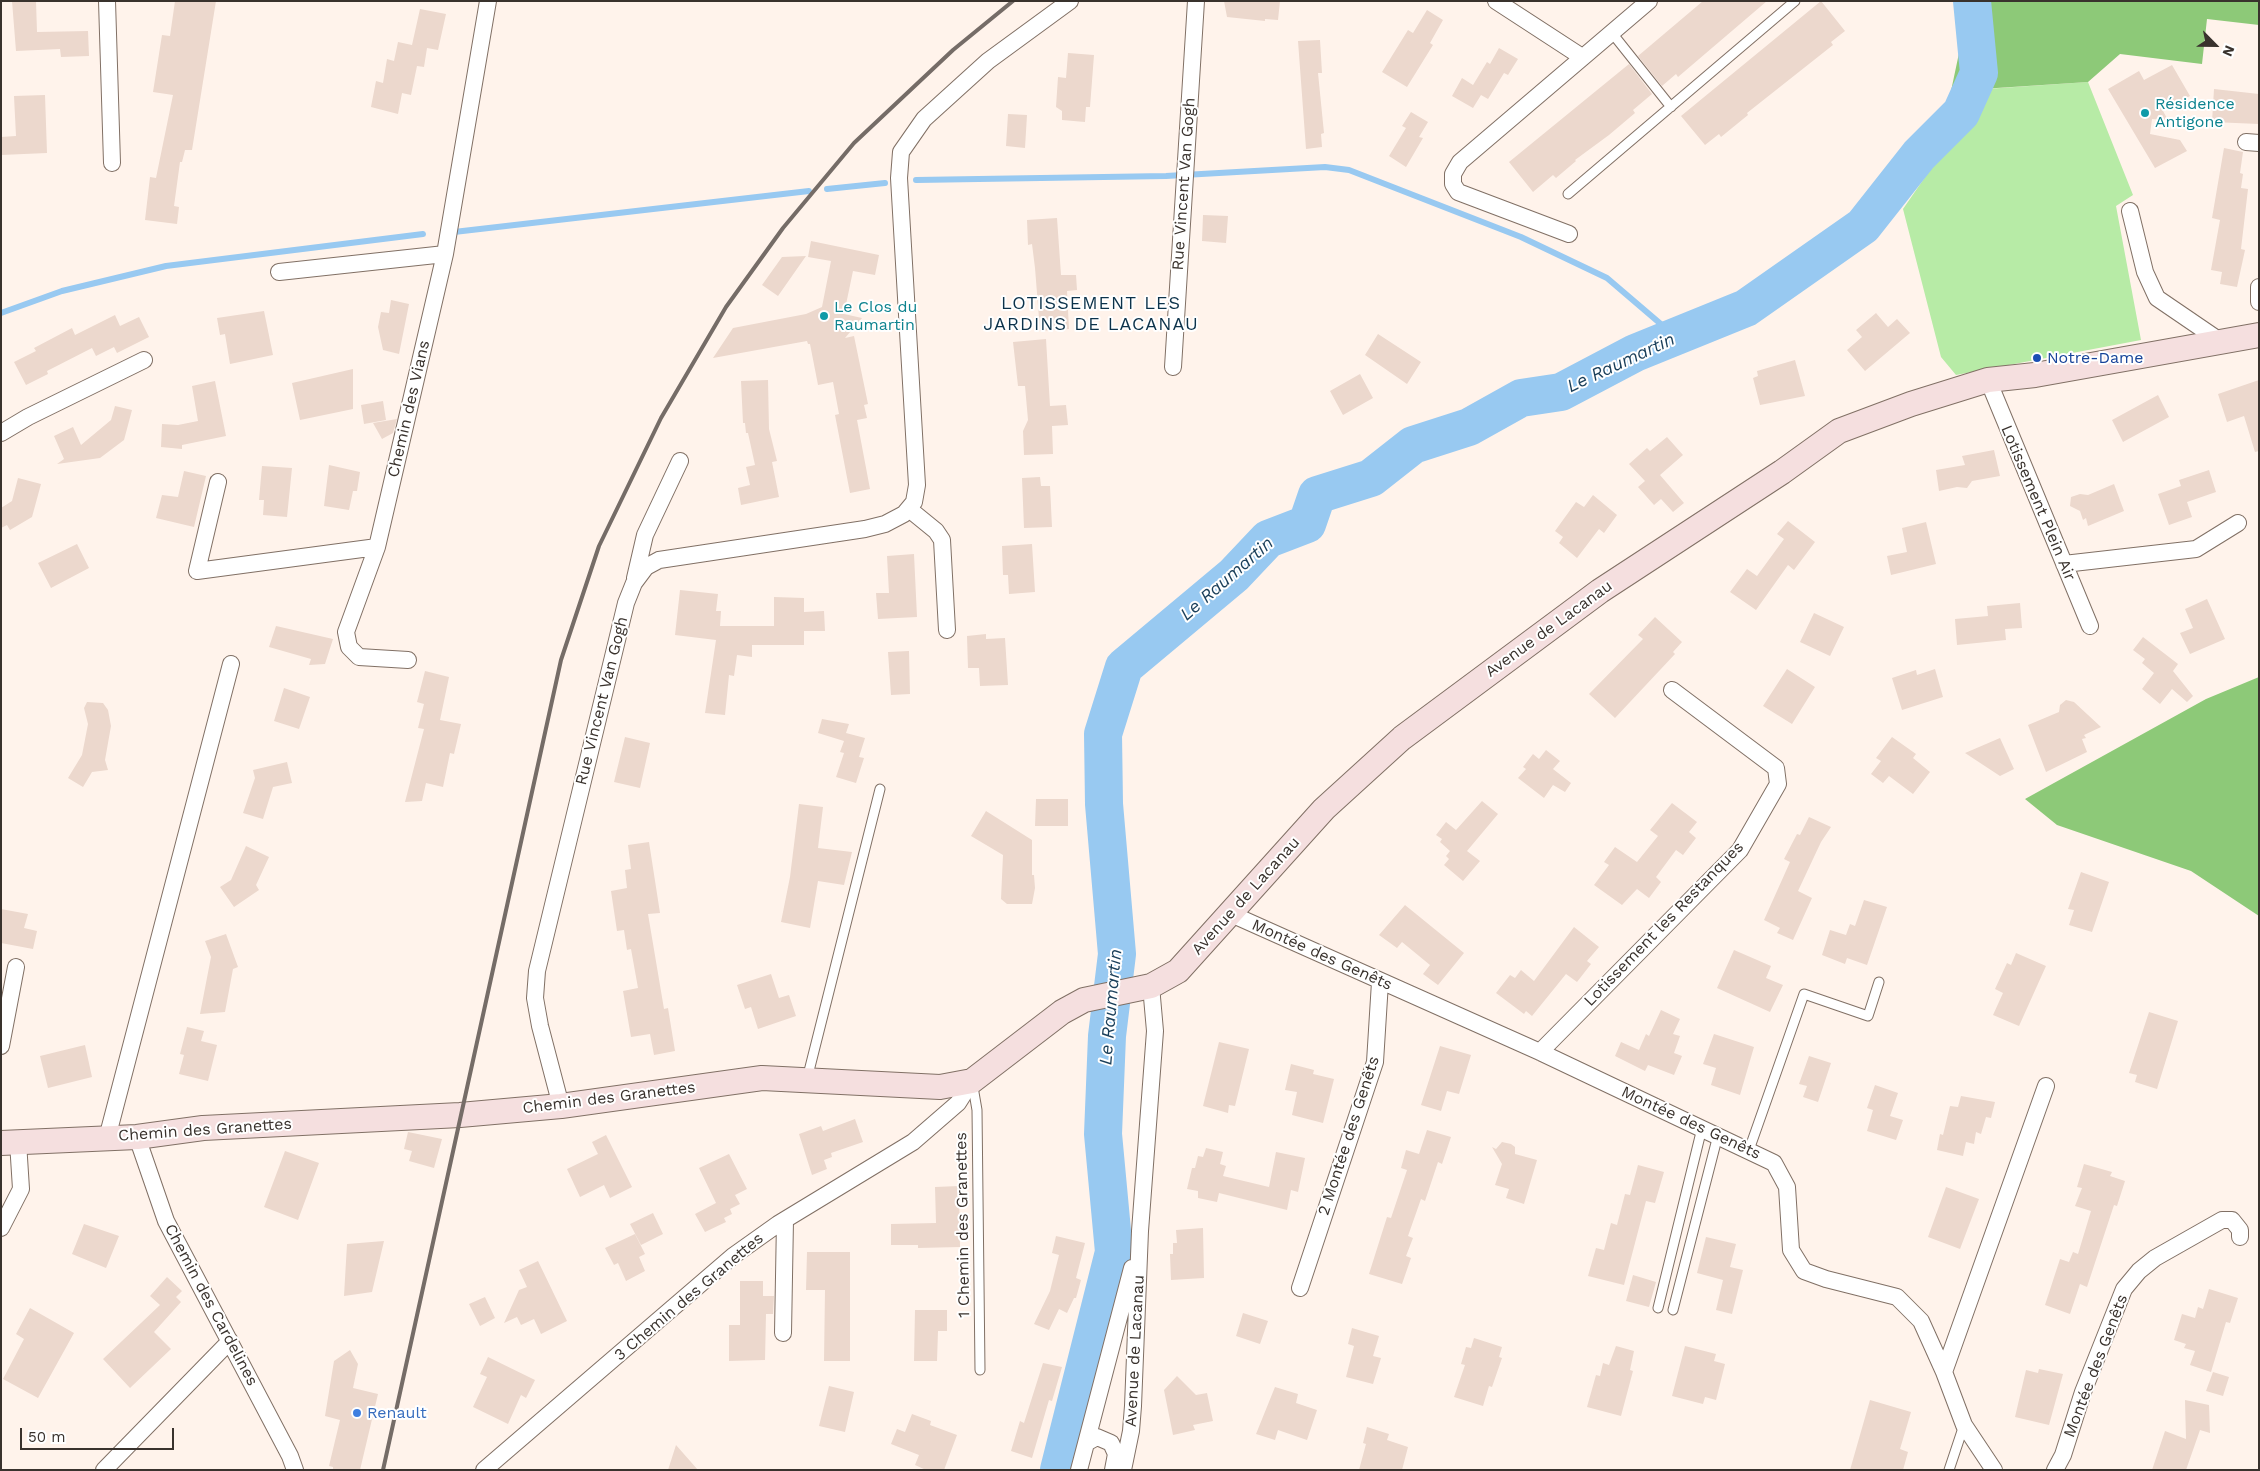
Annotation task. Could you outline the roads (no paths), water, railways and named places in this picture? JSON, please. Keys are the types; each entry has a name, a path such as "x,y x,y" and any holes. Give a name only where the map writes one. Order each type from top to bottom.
{"street":[{"path":"107,1 112,163"},
{"name":"Chemin des Vians","path":"408,660 359,657 349,647 346,632 377,548 445,254 488,1"},
{"path":"946,630 942,540 936,530 909,508 914,502 917,485 899,178 902,152 924,119 988,61 1070,1"},
{"name":"Rue Vincent Van Gogh","path":"1173,367 1196,1"},
{"path":"1496,1 1582,57"},
{"path":"1569,234 1458,192 1452,184 1453,174 1460,162 1650,1"},
{"path":"2130,211 2145,272 2158,298 2220,342"},
{"path":"280,272 445,254"},
{"path":"2259,287 2259,302"},
{"name":"Avenue de Lacanau","path":"1123,1470 1127,1457 1133,1406 1140,1231 1155,1032 1151,986 1178,971 1324,809 1402,738 1600,590 1782,472 1839,432 1911,404 1988,380 2035,374 2259,334"},
{"path":"1,433 28,417 144,360"},
{"name":"Lotissement Plein Air","path":"1988,380 2090,626"},
{"path":"634,583 645,535 680,461"},
{"path":"218,482 197,571 377,548"},
{"name":"Rue Vincent Van Gogh","path":"561,1106 540,1026 535,998 537,971 626,603 634,583 646,567 659,560 865,529 885,524 904,514 909,508"},
{"path":"2064,564 2196,548 2238,523"},
{"name":"Chemin des Granettes","path":"107,1138 231,664"},
{"name":"Lotissement les Restanques","path":"1540,1052 1740,850 1778,784 1776,768 1672,690"},
{"name":"Montée des Genêts","path":"1231,914 1540,1052 1774,1163 1787,1187 1791,1250 1804,1271 1826,1279 1897,1297 1921,1321 1944,1372 1964,1425 1994,1470"},
{"path":"1,1046 16,967"},
{"name":"2 Montée des Genêts","path":"1300,1288 1375,1062 1380,982"},
{"name":"Chemin des Granettes","path":"15,1142 137,1137 203,1128 460,1115 561,1106 762,1078 940,1087 972,1081 1062,1012 1084,1000 1151,986"},
{"name":"3 Chemin des Granettes","path":"484,1470 733,1256 785,1220 913,1142 958,1103 972,1081"},
{"path":"1944,1372 2046,1086"},
{"name":"Chemin des Cardelines","path":"137,1137 166,1221 290,1456 295,1470"},
{"path":"1,1228 21,1189 15,1142"},
{"path":"783,1333 785,1220"},
{"name":"Montée des Genêts","path":"2055,1470 2063,1455 2083,1392 2124,1289 2139,1271 2154,1258 2222,1220 2232,1220 2240,1230 2240,1236"},
{"name":"Avenue de Lacanau","path":"1079,1470 1088,1442 1140,1231"},
{"path":"104,1470 230,1341"},
{"name":"Avenue de Lacanau","path":"1088,1442 1097,1437 1111,1442 1116,1454 1113,1470"}],"lane":[{"path":"1568,194 1795,1"},
{"path":"1612,33 1671,107"},
{"path":"807,1080 880,789"},
{"path":"1749,1150 1804,994 1868,1016 1879,982"},
{"name":"1 Chemin des Granettes","path":"972,1081 977,1110 980,1370"},
{"path":"1658,1308 1702,1128"},
{"path":"1673,1310 1718,1135"},
{"path":"1950,1470 1964,1425"}],"waterway":[{"name":"Le Raumartin","path":"1059,1470 1114,1252 1103,1134 1107,1036 1117,954 1104,804 1103,734 1124,667 1234,575 1268,539 1307,524 1317,495 1371,478 1413,445 1469,427 1521,398 1561,392 1635,353 1746,308 1863,226 1919,155 1961,113 1979,73 1972,1"},
{"path":"916,180 1166,176 1325,167 1349,170 1521,237 1607,278 1676,337"},
{"path":"827,189 885,183"},
{"path":"454,232 809,191"},
{"path":"1,313 62,291 166,266 423,234"}],"railway":[{"path":"383,1470 561,660 599,546 661,418 726,307 783,228 854,143 953,50 1013,1"}],"place":[{"name":"Résidence Antigone","path":"2145,113"},
{"name":"Le Clos du Raumartin","path":"824,316"},
{"name":"Notre-Dame","path":"2037,358"},
{"name":"Renault","path":"357,1413"}],"district":[{"name":"LOTISSEMENT LES JARDINS DE LACANAU","path":"1091,314"}]}
